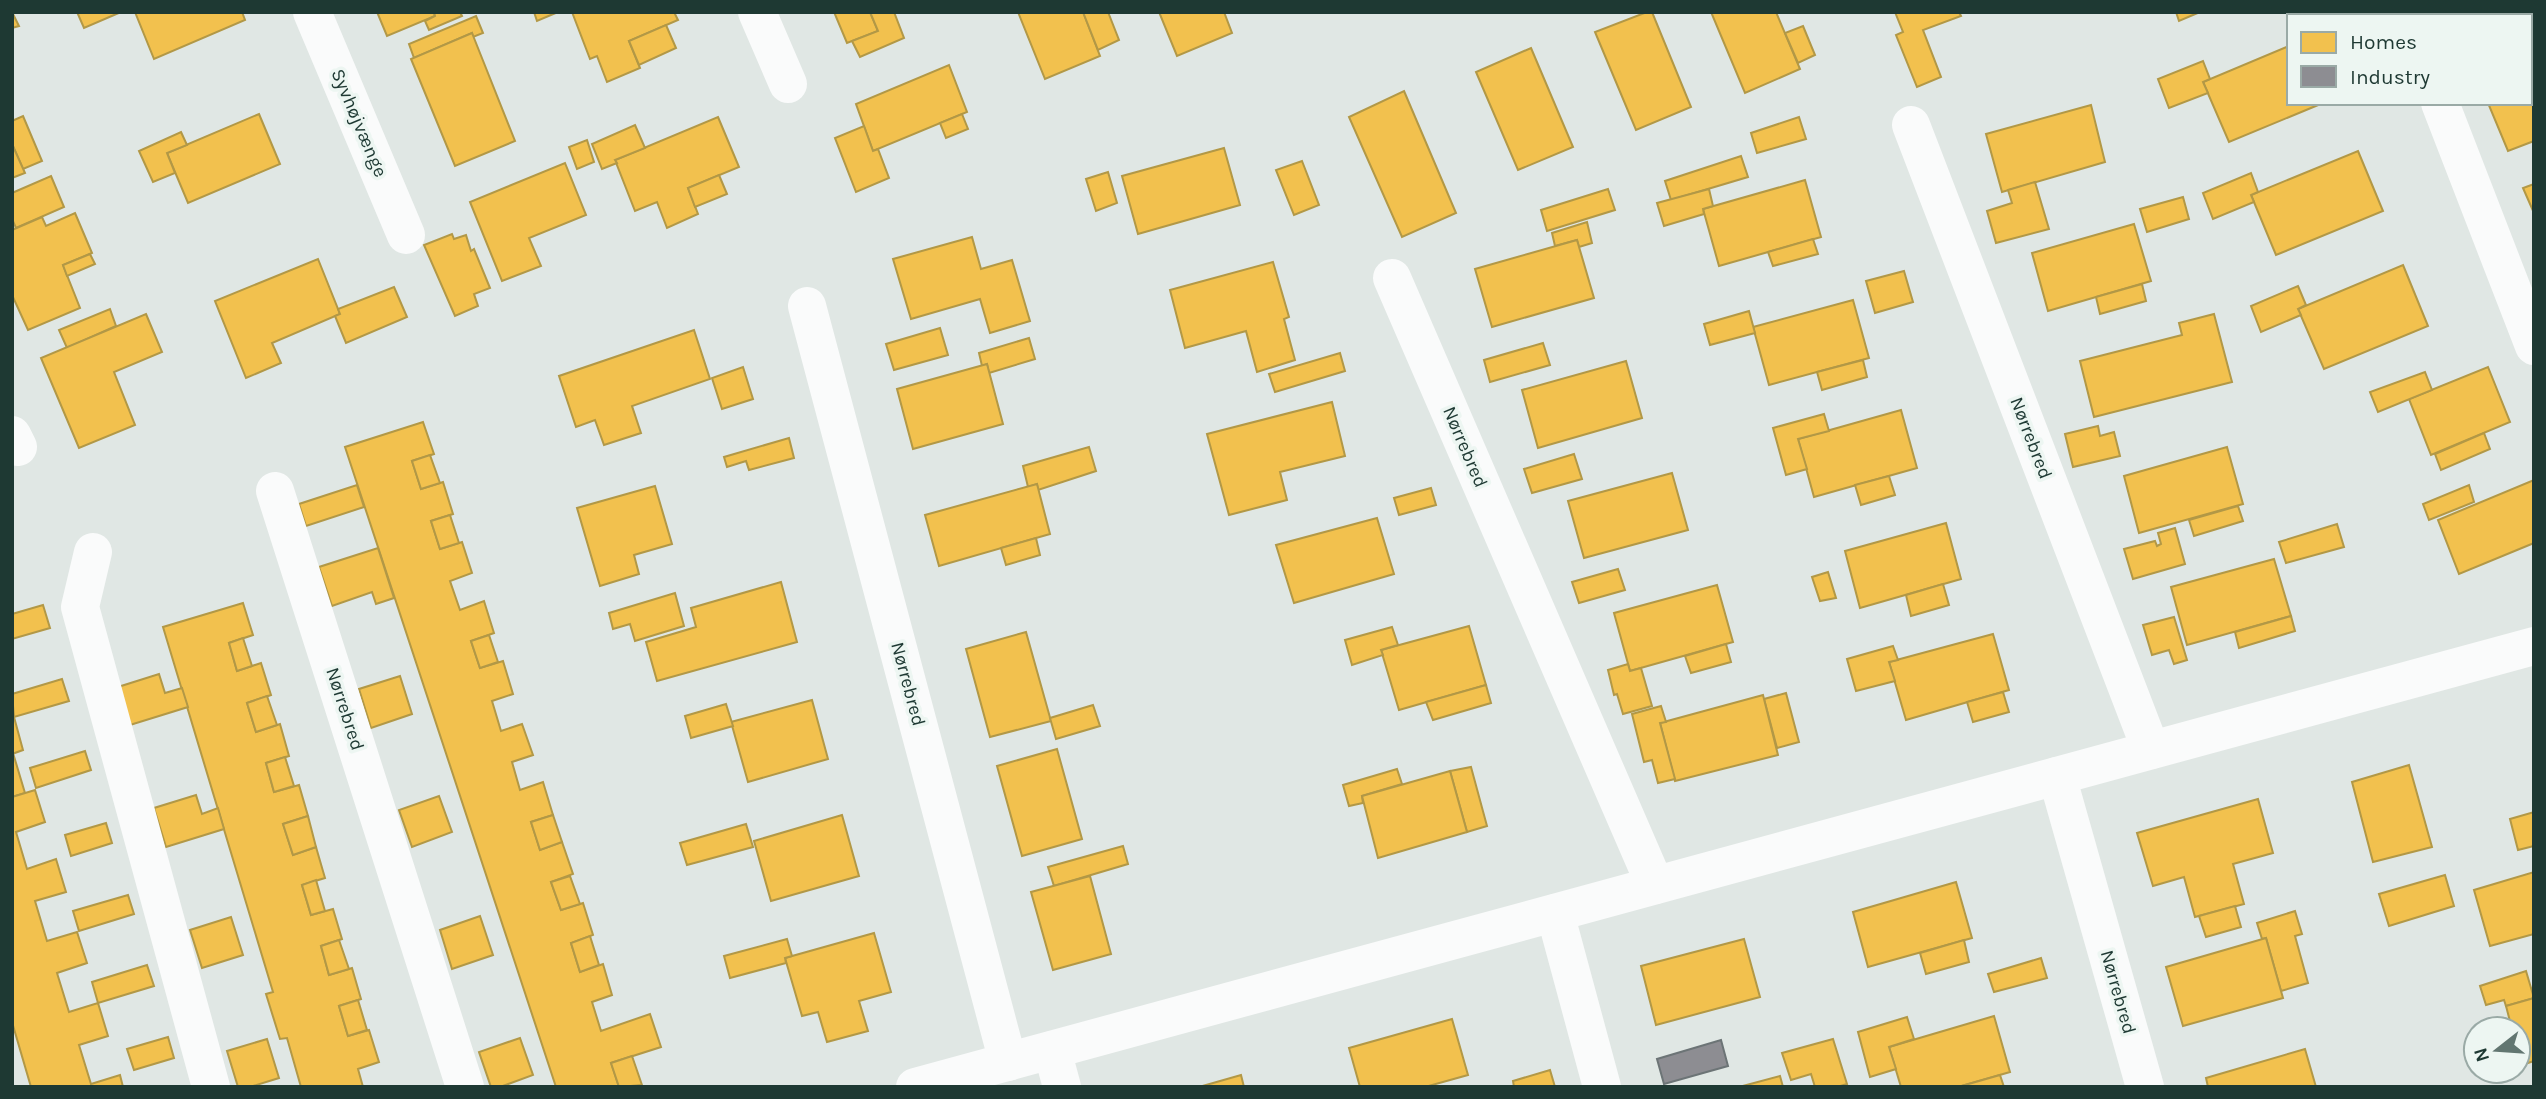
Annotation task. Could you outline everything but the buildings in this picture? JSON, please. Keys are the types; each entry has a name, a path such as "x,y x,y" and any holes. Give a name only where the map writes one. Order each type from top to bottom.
{"street":[{"name":"Syvhøjvænge","path":"312,12 406,235"},
{"path":"757,12 788,84"},
{"path":"2441,105 2534,346"},
{"name":"Nørrebred","path":"1911,125 2151,750"},
{"name":"Nørrebred","path":"1392,278 1655,885"},
{"name":"Nørrebred","path":"807,306 1008,1062"},
{"name":"Nørrebred","path":"275,491 465,1087"},
{"path":"93,552 80,607 211,1087"},
{"path":"915,1087 2534,646"},
{"name":"Nørrebred","path":"2057,776 2145,1087"},
{"path":"1555,913 1602,1087"},
{"path":"1052,1050 1062,1087"}]}
